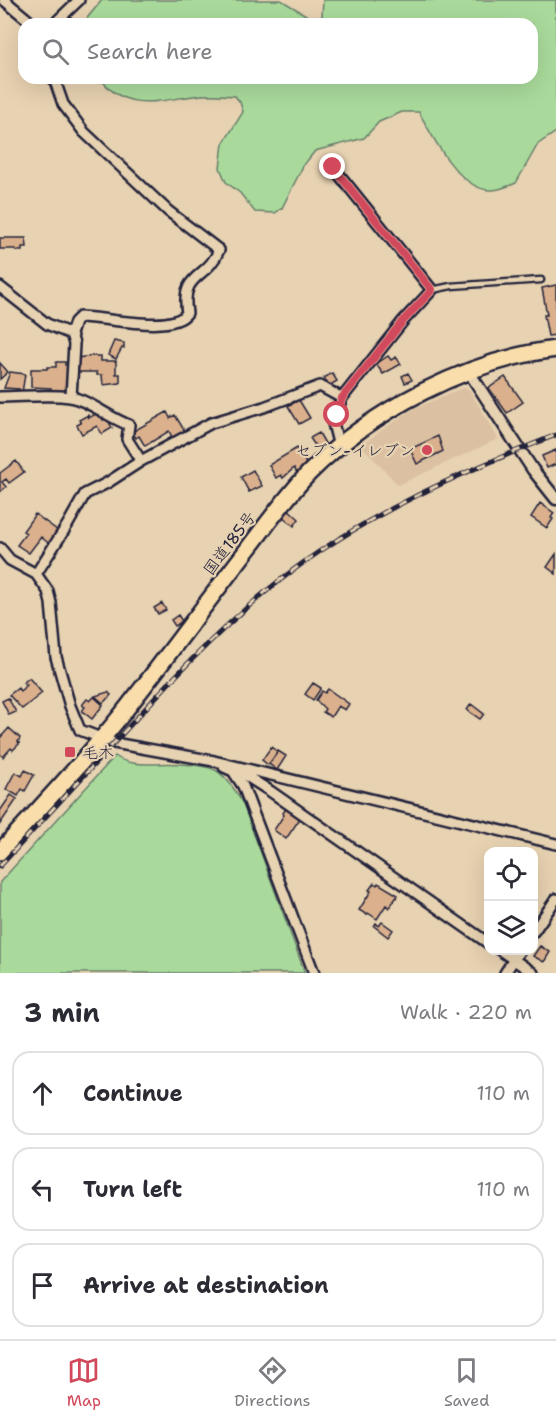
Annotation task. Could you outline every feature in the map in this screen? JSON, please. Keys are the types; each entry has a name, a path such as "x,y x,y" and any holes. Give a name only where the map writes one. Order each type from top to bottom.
{"highway":[{"name":"国道185号","path":"0,852 122,714 273,516 308,474 358,430 393,409 469,372 518,356 556,349"}],"street":[{"path":"4,0 26,18"},
{"path":"60,18 79,0"},
{"path":"56,84 63,104 84,132 168,211 219,250 215,260 188,287 185,298 187,313 180,320 169,323 144,323 80,317 75,322 71,334 75,344 71,397"},
{"path":"333,167 432,290 403,321 342,398 333,423 339,447"},
{"path":"0,287 47,324 71,334"},
{"path":"469,372 533,470 556,499"},
{"path":"36,574 85,494 141,461 211,423 264,407 320,386 342,398"},
{"path":"0,397 71,397 99,409 113,419 129,425 128,439 141,461"},
{"path":"0,548 10,560 36,574 48,591 56,657 70,706 80,730 101,738 214,761 556,844"},
{"path":"214,761 233,771 243,786 314,973"},
{"path":"240,768 248,777 484,940"},
{"path":"538,925 556,899"},
{"path":"506,955 532,973"},
{"path":"505,973 517,955"}],"lane":[{"path":"432,290 451,286 541,280"}],"shaded area":[{"path":"462,388 469,389 498,439 398,485 361,445 411,410"}],"green space":[{"path":"102,0 281,0 311,18 88,18"},
{"path":"323,0 556,0 556,132 538,144 516,183 499,189 489,190 478,187 467,180 447,159 419,112 402,112 379,122 364,138 315,151 303,166 282,208 275,213 255,212 240,193 226,182 220,168 223,144 243,112 235,96 206,95 147,102 122,97 106,84 538,84 538,18 320,18 322,16"},
{"path":"115,756 135,763 205,767 217,771 229,782 243,804 305,973 0,973 0,882"}],"building":[{"path":"0,238 26,238 27,247 22,247 22,251 0,249"},
{"path":"556,285 556,335 548,336 542,288"},
{"path":"114,341 124,343 124,348 116,359 108,355"},
{"path":"101,356 101,361 116,361 116,374 120,374 120,383 103,385 102,375 97,375 97,372 78,372 78,358"},
{"path":"388,356 391,360 396,357 401,364 383,374 376,364"},
{"path":"56,362 65,362 65,365 70,365 70,373 67,373 67,394 51,394 51,388 31,387 31,369 56,367"},
{"path":"0,363 8,372 0,379"},
{"path":"10,372 25,374 22,393 18,393 19,389 4,388"},
{"path":"332,373 337,381 329,386 324,378"},
{"path":"408,373 412,380 405,383 402,376"},
{"path":"505,377 523,402 507,413 489,388"},
{"path":"299,400 310,418 299,424 288,406"},
{"path":"99,412 103,420 107,418 112,428 102,434 97,426 82,434 77,425 81,423 79,420 88,415 89,418"},
{"path":"167,412 170,418 175,415 187,435 169,445 167,440 172,437 169,431 145,446 139,436 136,438 132,432"},
{"path":"319,433 326,445 318,450 310,438"},
{"name":"セブン-イレブン","path":"438,436 443,451 417,464 410,449"},
{"path":"297,448 307,465 298,475 294,468 283,478 281,475 276,478 269,465"},
{"path":"556,450 556,464 547,468 542,456"},
{"path":"16,461 24,472 9,483 6,479 2,482 6,487 0,492 0,473"},
{"path":"253,470 262,486 249,492 241,477"},
{"path":"540,503 554,513 547,528 531,517"},
{"path":"288,509 299,519 294,526 282,516"},
{"path":"35,514 61,533 52,546 41,537 29,553 17,545 26,533 23,531"},
{"path":"556,554 556,574 547,567"},
{"path":"162,603 166,610 158,614 154,608"},
{"path":"178,615 182,621 175,626 171,620"},
{"path":"29,678 42,693 22,709 9,695 18,688 20,691 27,685 24,682"},
{"path":"313,683 321,688 313,700 305,694"},
{"path":"328,689 349,704 345,710 338,706 331,717 323,712 325,709 316,700 322,691 325,693"},
{"path":"108,692 111,695 103,703 95,696"},
{"path":"94,697 103,705 92,719 82,711 85,707 82,705 87,699 90,701"},
{"path":"8,698 16,712 9,715 2,701"},
{"path":"471,704 484,714 480,719 467,710"},
{"path":"9,728 20,738 18,742 20,743 13,750 11,748 3,757 0,754 0,738"},
{"path":"271,747 278,752 268,765 262,760"},
{"path":"278,751 286,756 277,770 269,764"},
{"path":"25,770 34,775 25,791 22,789 18,796 6,789 15,772 22,776"},
{"path":"11,795 17,799 0,824 0,811"},
{"path":"287,807 301,817 286,839 274,830"},
{"path":"374,883 398,895 389,908 386,905 377,919 359,910"},
{"path":"382,922 393,930 388,937 374,926 376,923 379,926"},
{"path":"540,946 550,952 544,962 533,956 538,955"}],"railway":[{"path":"0,866 193,658 279,581 343,536 377,516 448,481 556,435"}],"place":[{"name":"セブン-イレブン","path":"427,450"},
{"name":"毛木","path":"70,752"}],"route":[{"path":"333,167 432,290 403,321 342,398 337,415"}]}
